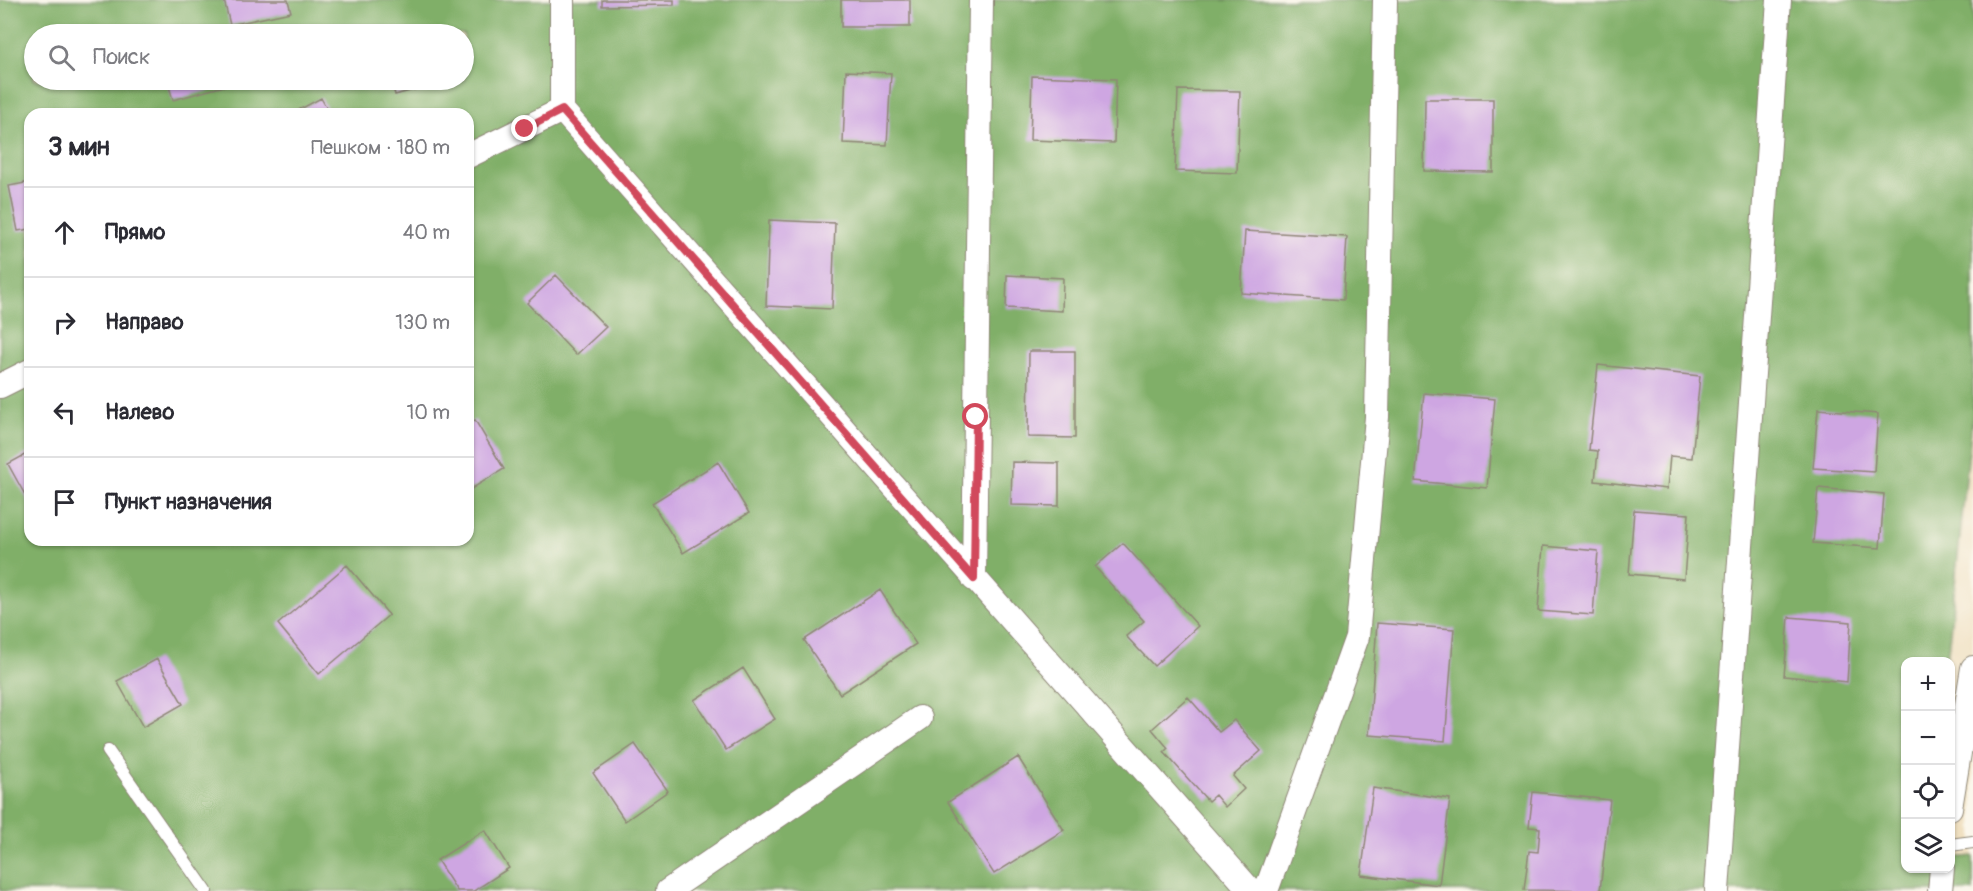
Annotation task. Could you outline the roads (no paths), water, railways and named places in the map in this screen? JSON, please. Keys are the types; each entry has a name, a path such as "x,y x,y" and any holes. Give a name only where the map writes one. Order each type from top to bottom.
{"street":[{"path":"562,0 562,110 1251,891"},
{"path":"974,579 981,0"},
{"path":"1266,891 1357,637 1377,417 1385,0"},
{"path":"1717,891 1779,0"},
{"path":"474,153 562,110"},
{"path":"0,386 24,374"},
{"path":"1955,778 1973,668"},
{"path":"668,891 920,718"}],"lane":[{"path":"108,751 206,891"},
{"path":"1955,844 1973,842"}]}
